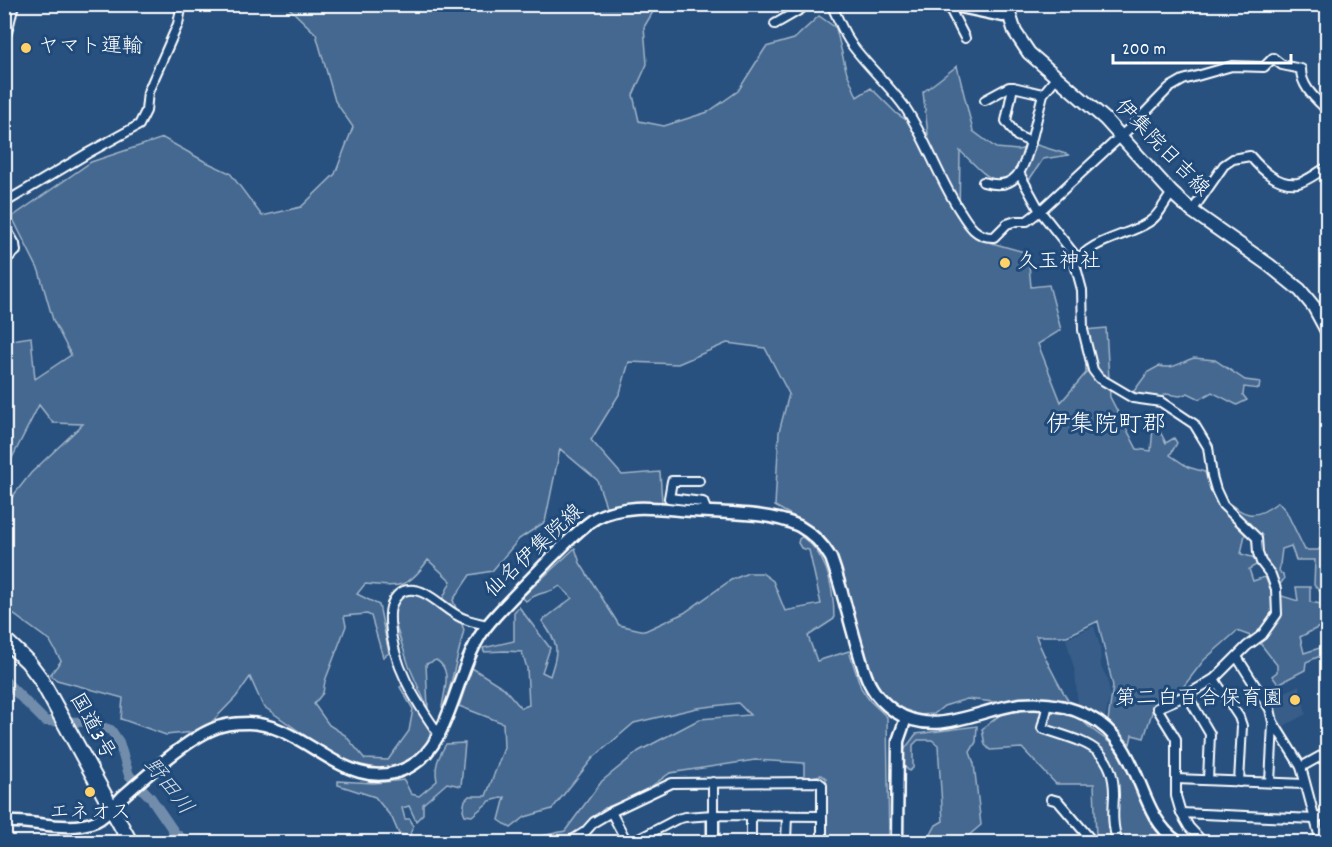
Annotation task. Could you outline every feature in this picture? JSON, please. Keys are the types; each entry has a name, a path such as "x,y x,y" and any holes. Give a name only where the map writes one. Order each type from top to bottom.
{"highway":[{"path":"4,32 11,4"},
{"name":"国道3号","path":"4,639 33,669 63,719 130,843"}],"main road":[{"path":"947,5 1004,15 1007,9"},
{"name":"伊集院日吉線","path":"1007,9 1020,41 1029,53 1088,103 1121,136 1155,176 1192,211 1269,265 1300,290 1314,307 1328,333"},
{"name":"仙名伊集院線","path":"4,822 21,821 68,826 99,820 133,788 192,740 211,729 229,724 248,723 270,726 342,766 359,772 374,775 395,773 416,764 430,751 440,735 468,656 487,625 572,537 599,517 616,511 637,508 779,519 799,526 820,542 825,549 835,570 868,682 879,698 892,709 906,718 926,723 944,723 965,719 1010,706 1048,704 1088,716 1110,732 1132,762 1157,821 1178,843"},
{"path":"897,843 898,741 906,718"},
{"path":"713,815 713,843"}],"street":[{"path":"4,203 139,125 146,111 148,92 178,24 182,4"},
{"path":"775,24 801,9 799,4"},
{"path":"831,4 851,44 889,86 906,110 930,151 955,203 969,226 980,235 994,237 1007,224 1027,221 1040,211 1169,88 1176,84 1232,66 1264,67 1273,58 1282,65 1300,69 1302,79 1311,94 1328,111"},
{"path":"947,5 965,38"},
{"path":"983,182 999,185 1010,182 1019,173 1031,142 1043,94 1056,78"},
{"path":"985,100 1009,87 1043,94"},
{"path":"1013,87 1006,121 1017,136 1031,142"},
{"path":"1192,211 1224,165 1233,159 1250,156 1264,172 1283,182 1299,183 1328,167"},
{"path":"1019,173 1040,211 1078,259"},
{"path":"1172,193 1163,209 1146,224 1103,242 1078,259 1075,264 1082,290 1083,330 1093,370 1099,378 1132,398 1161,402 1194,424 1208,447 1212,476 1223,505 1257,538 1258,553 1276,589 1279,610 1262,635 1247,646 1214,679 1187,695 1157,708 1176,739 1176,796 1181,813 1189,827 1203,843"},
{"path":"4,225 15,244 16,251 4,261"},
{"path":"699,481 672,481 669,498 703,502 707,512"},
{"path":"440,735 409,687 398,661 391,638 389,609 395,597 401,592 415,590 466,620 487,625"},
{"path":"1237,657 1270,709 1273,722 1270,782"},
{"path":"1214,679 1239,717 1242,726 1239,782"},
{"path":"1187,695 1210,734 1208,780"},
{"path":"1048,704 1042,728 1087,742 1100,753 1107,764 1114,789 1113,827 1118,843"},
{"path":"1273,722 1301,767 1321,843"},
{"path":"1301,767 1328,752"},
{"path":"1176,779 1305,784"},
{"path":"713,782 713,815"},
{"path":"572,842 594,822 672,783 818,782 822,785 822,843"},
{"path":"1051,799 1058,801 1092,841"},
{"path":"611,812 627,843"},
{"path":"1181,813 1315,819 1328,812"},
{"path":"751,815 751,843"},
{"path":"786,843 787,815"},
{"path":"633,843 685,817 822,816"}],"shaded area":[{"path":"286,5 657,5 644,27 647,64 633,95 639,121 664,126 708,112 738,91 766,47 794,39 819,16 836,28 846,70 857,97 871,88 897,114 928,134 923,92 957,66 973,131 996,148 1018,150 1037,145 1069,155 1043,159 1029,180 1005,182 989,177 960,151 959,218 992,243 1028,253 1031,287 1049,285 1061,330 1038,344 1061,402 1086,373 1085,330 1106,328 1110,397 1137,449 1151,451 1153,427 1157,426 1166,443 1174,438 1177,443 1170,455 1188,467 1205,472 1220,506 1245,534 1241,554 1255,558 1258,564 1249,569 1253,581 1265,577 1272,593 1298,601 1296,587 1310,587 1310,602 1327,605 1327,623 1300,637 1304,653 1326,646 1327,653 1306,662 1305,670 1278,684 1272,676 1277,672 1277,665 1256,638 1237,631 1204,660 1177,695 1154,706 1144,738 1132,735 1130,744 1108,721 1113,686 1098,621 1067,636 1036,636 1056,680 1076,712 1086,724 1113,746 1125,761 1145,810 1167,842 1101,842 1096,838 1094,784 1056,784 1022,748 990,750 985,745 982,729 1005,711 1003,703 967,699 944,706 934,714 918,715 903,712 884,698 871,681 825,543 809,525 775,506 779,432 789,394 765,348 727,343 678,364 629,362 620,393 591,440 622,475 660,472 662,502 607,509 597,480 560,449 545,522 519,539 492,571 470,575 453,600 464,630 444,711 442,707 446,675 444,669 436,660 426,664 428,709 409,666 392,614 399,598 410,593 428,600 442,600 451,581 428,560 408,582 394,586 365,584 357,594 379,605 389,653 383,657 371,616 367,614 344,616 346,626 325,681 323,693 314,704 329,725 345,735 365,759 388,760 409,731 413,709 400,687 404,685 430,727 430,741 406,764 381,769 357,764 333,755 263,706 250,677 236,697 203,731 166,735 121,719 123,698 57,680 50,675 61,661 50,641 5,608 5,506 31,473 83,424 53,423 39,405 5,472 5,341 31,337 35,379 71,355 53,320 39,271 12,217 91,162 163,138 230,173 262,216 301,207 335,174 353,127 335,101 316,34"},
{"path":"1194,358 1215,360 1245,380 1260,382 1259,389 1244,387 1243,395 1247,400 1237,405 1212,392 1200,399 1188,393 1180,396 1166,394 1160,398 1137,396 1134,391 1148,372 1159,366 1173,366"},
{"path":"1224,500 1239,510 1251,514 1263,512 1278,502 1286,511 1305,550 1318,550 1327,542 1327,599 1314,585 1315,560 1296,560 1291,546 1282,549 1279,572 1284,579 1278,587 1264,562 1261,537 1256,530 1236,515"},
{"path":"802,537 818,553 824,563 833,596 834,619 808,636 817,661 849,651 861,688 870,701 887,717 889,842 826,842 826,778 821,775 804,778 804,763 755,760 670,773 642,793 605,808 580,830 559,842 536,842 542,836 565,831 602,781 639,751 700,719 750,715 738,703 697,708 634,723 593,758 552,809 525,817 511,828 499,820 505,797 490,801 472,816 465,815 463,810 465,800 469,796 486,796 504,748 503,723 459,706 472,668 504,688 521,708 529,705 527,668 522,652 484,652 483,648 514,641 514,612 519,607 550,648 542,672 550,676 556,647 542,621 572,598 560,586 526,601 522,597 575,548 580,563 619,625 645,631 684,613 731,580 748,573 762,573 773,581 785,611 821,604 809,550 801,548 798,543"},
{"path":"1094,626 1100,646 1101,667 1108,679 1110,696 1104,722 1078,707 1075,672 1066,639"},
{"path":"1299,685 1306,714 1280,728 1270,700"},
{"path":"977,726 976,742 970,752 974,764 981,825 961,842 923,842 930,836 936,825 943,821 938,745 932,740 918,740 913,745 913,768 909,771 904,766 904,750 916,734"},
{"path":"465,743 461,786 447,783 423,804 423,814 416,821 409,806 402,808 405,819 410,819 413,825 410,836 399,834 392,818 375,797 338,785 338,781 374,783 404,780 411,794 419,796 437,781 437,762 446,744"}],"waterway":[{"name":"野田川","path":"4,680 45,721 86,722 111,730 119,742 129,775 151,798 175,833 184,840 230,842"}],"place":[{"name":"ヤマト運輸","path":"26,48"},
{"name":"久玉神社","path":"1005,263"},
{"name":"第二白百合保育園","path":"1295,700"},
{"name":"エネオス","path":"90,792"}],"district":[{"name":"伊集院町郡","path":"1106,426"}]}
